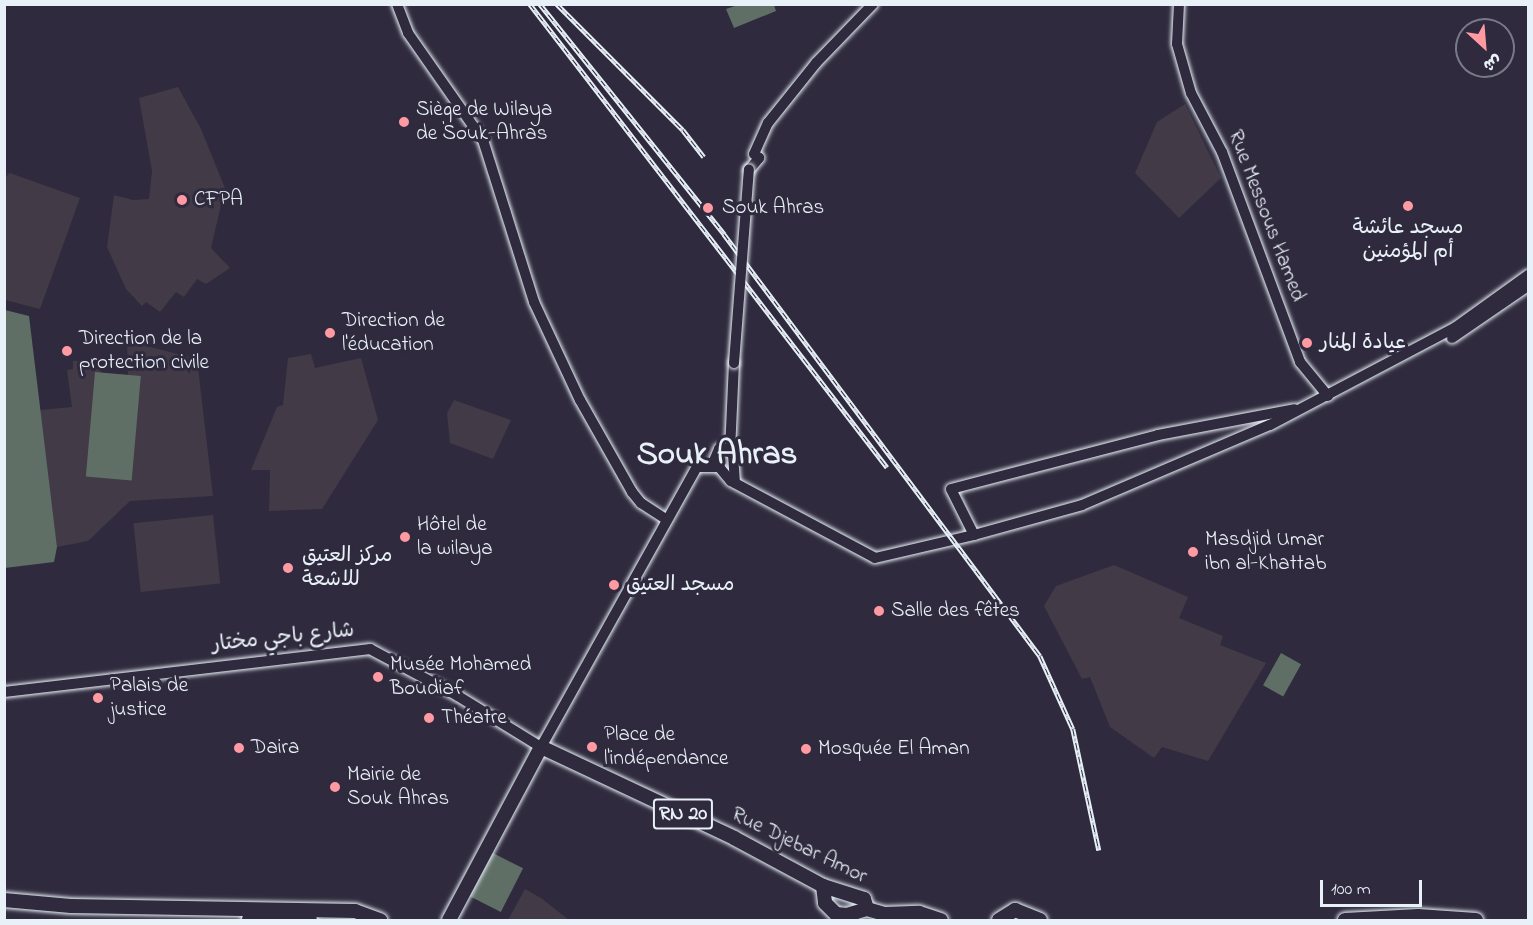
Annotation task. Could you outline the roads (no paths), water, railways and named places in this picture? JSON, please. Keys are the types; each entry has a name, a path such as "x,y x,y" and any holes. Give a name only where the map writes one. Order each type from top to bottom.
{"main road":[{"name":"Rue Djebar Amor","path":"541,747 734,838 823,886 864,899 867,909 885,914 919,913 941,921"},
{"path":"449,921 541,747"},
{"path":"823,886 825,903 836,914 847,915 867,909"},
{"path":"4,900 114,908 355,911 370,920"},
{"path":"4,908 94,916 310,921"},
{"path":"999,921 1015,910 1040,921"},
{"path":"1345,921 1426,916 1476,921"}],"street":[{"path":"397,4 411,39 483,140 534,302 580,400 641,503 667,520"},
{"path":"735,483 732,463 725,450 749,170 759,158 754,154 757,143 775,114 873,4"},
{"path":"1179,4 1180,23"},
{"path":"1180,23 1187,4"},
{"name":"Rue Messous Hamed","path":"1180,23 1177,44 1191,93 1222,152 1291,341 1304,370 1333,394"},
{"path":"1333,394 1456,327 1528,275"},
{"path":"725,450 713,459 735,483 875,558 974,535 1082,504 1302,408 1453,337 1528,286"},
{"path":"974,535 951,489 1158,435 1302,408"},
{"path":"541,747 699,465 712,470 732,463"},
{"name":"شارع باجي مختار","path":"4,692 370,649 458,696 541,747"}],"railway":[{"path":"530,4 887,467"},
{"path":"540,4 724,234 1040,656 1073,729 1099,850"},
{"path":"557,4 683,130 704,157"}],"place":[{"name":"Siège de Wilaya de Souk-Ahras","path":"404,122"},
{"name":"CFPA","path":"182,200"},
{"name":"مسجد عائشة أم المؤمنين","path":"1408,206"},
{"name":"Souk Ahras","path":"708,208"},
{"name":"Direction de l'éducation","path":"330,333"},
{"name":"عيادة المنار","path":"1307,343"},
{"name":"Direction de la protection civile","path":"67,351"},
{"name":"Hôtel de la wilaya","path":"405,537"},
{"name":"Masdjid Umar ibn al-Khattab","path":"1193,552"},
{"name":"مركز العتيق للاشعة","path":"288,568"},
{"name":"مسجد العتيق","path":"614,585"},
{"name":"Salle des fêtes","path":"879,611"},
{"name":"Musée Mohamed Boudiaf","path":"378,677"},
{"name":"Palais de justice","path":"98,698"},
{"name":"Théatre","path":"429,718"},
{"name":"Place de l'indépendance","path":"592,747"},
{"name":"Daira","path":"239,748"},
{"name":"Mosquée El Aman","path":"806,749"},
{"name":"Mairie de Souk Ahras","path":"335,787"}],"district":[{"name":"Souk Ahras","path":"717,456"}]}
